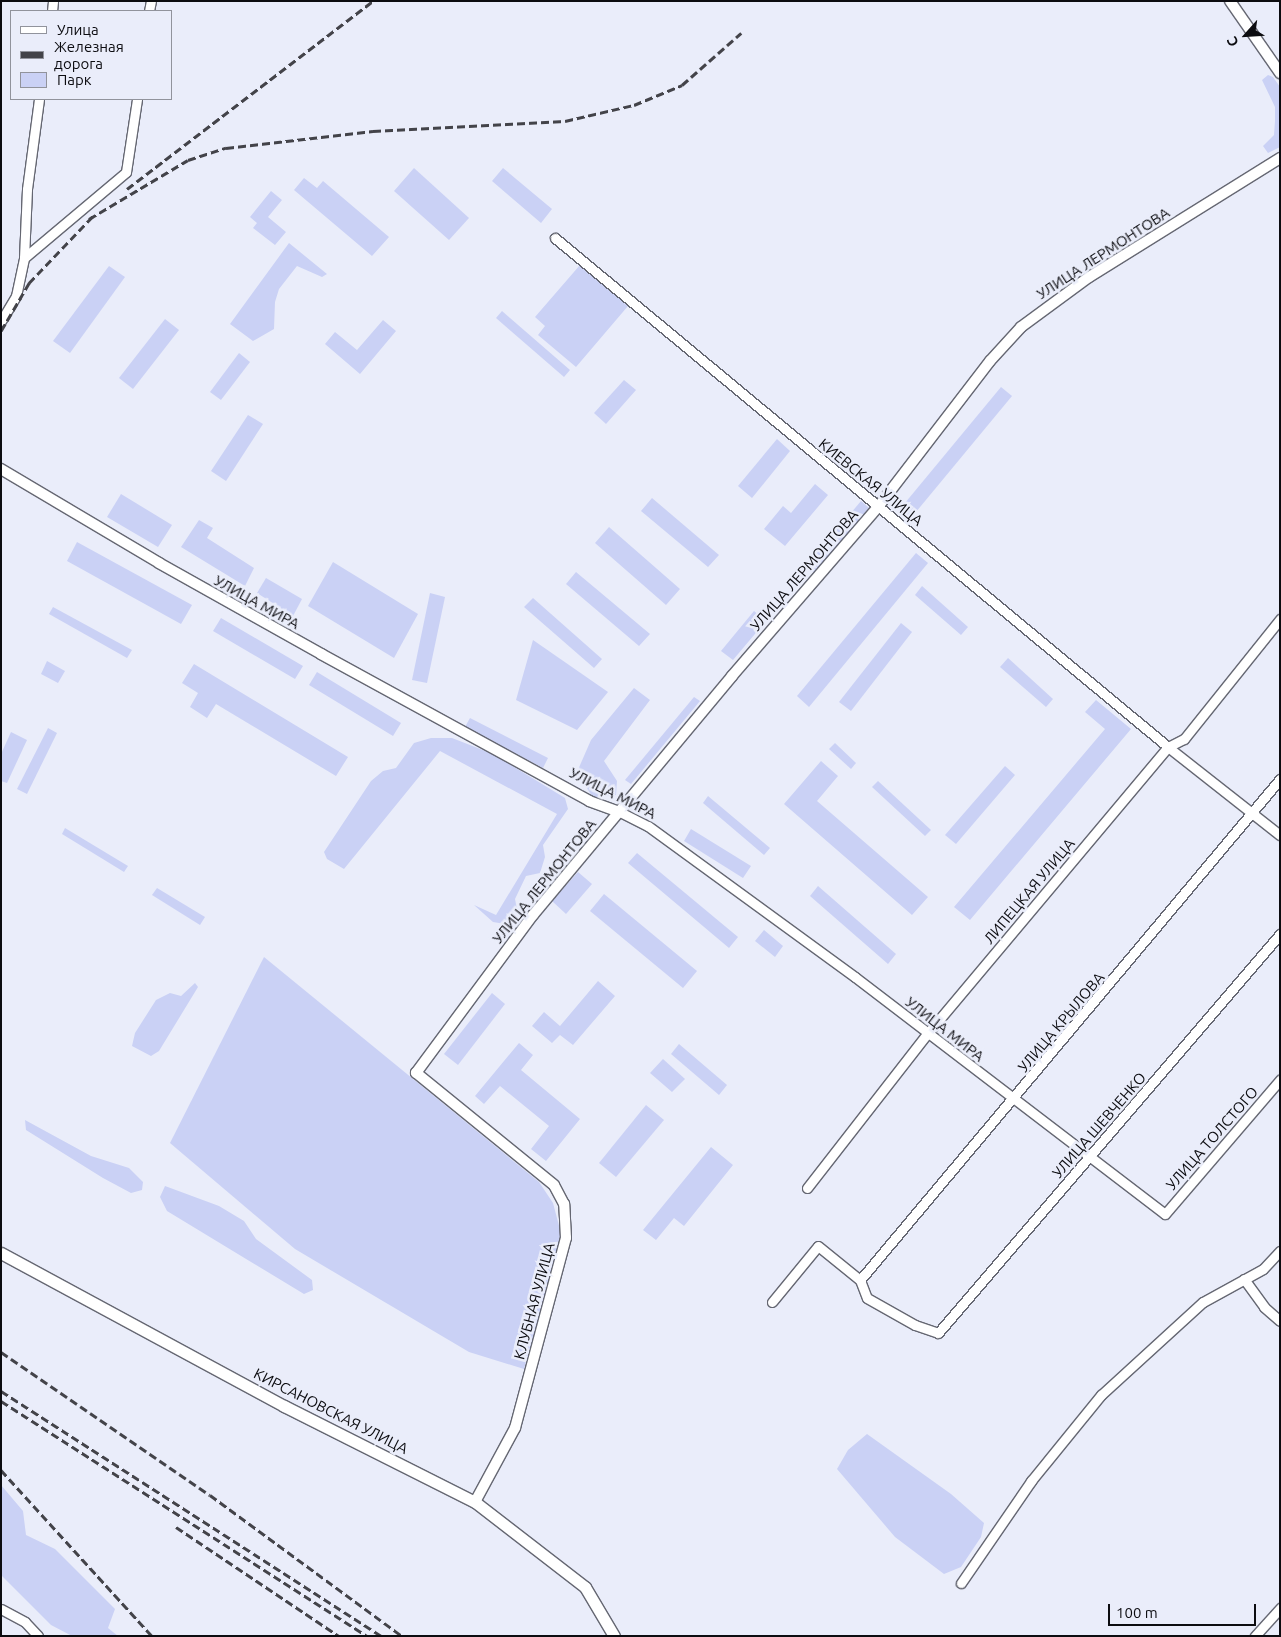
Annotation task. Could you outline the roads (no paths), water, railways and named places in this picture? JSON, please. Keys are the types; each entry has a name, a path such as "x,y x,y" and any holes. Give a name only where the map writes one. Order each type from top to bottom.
{"main road":[{"name":"КИРСАНОВСКАЯ УЛИЦА","path":"1,1253 284,1406 475,1502 585,1587 614,1636"}],"street":[{"path":"1230,1 1280,73"},
{"path":"1,321 16,296 24,258 27,189 40,100"},
{"path":"24,258 126,172 137,100"},
{"name":"УЛИЦА ЛЕРМОНТОВА","path":"416,1073 534,915 878,507 990,361 1020,327 1089,277 1280,158"},
{"name":"КИЕВСКАЯ УЛИЦА","path":"555,238 1168,747 1280,835"},
{"name":"УЛИЦА МИРА","path":"1,468 305,646 589,801 620,812 648,826 855,977 1013,1101 1090,1157 1117,1174 1165,1214"},
{"name":"ЛИПЕЦКАЯ УЛИЦА","path":"807,1188 927,1034 1168,747 1184,739 1280,619"},
{"name":"УЛИЦА КРЫЛОВА","path":"860,1280 1013,1101 1280,779"},
{"name":"УЛИЦА ШЕВЧЕНКО","path":"860,1280 867,1298 915,1325 938,1334 1280,934"},
{"name":"КЛУБНАЯ УЛИЦА","path":"416,1073 554,1185 564,1204 566,1238 514,1428 475,1502"},
{"name":"УЛИЦА ТОЛСТОГО","path":"1165,1214 1280,1080"},
{"path":"772,1302 818,1246 860,1280"},
{"path":"961,1583 1031,1481 1101,1395 1203,1302 1264,1269 1280,1251"},
{"path":"1244,1280 1264,1307 1280,1321"},
{"path":"1255,1636 1280,1608"},
{"path":"1,1609 25,1622 38,1636"}],"railway":[{"path":"127,189 373,1"},
{"path":"89,219 188,160 226,148 373,131 565,121 634,105 682,85 741,33"},
{"path":"1,331 29,283 94,215"},
{"path":"1,1352 210,1495 402,1636"},
{"path":"1,1391 381,1636"},
{"path":"1,1401 367,1636"},
{"path":"1,1470 152,1636"},
{"path":"176,1527 339,1636"}]}
